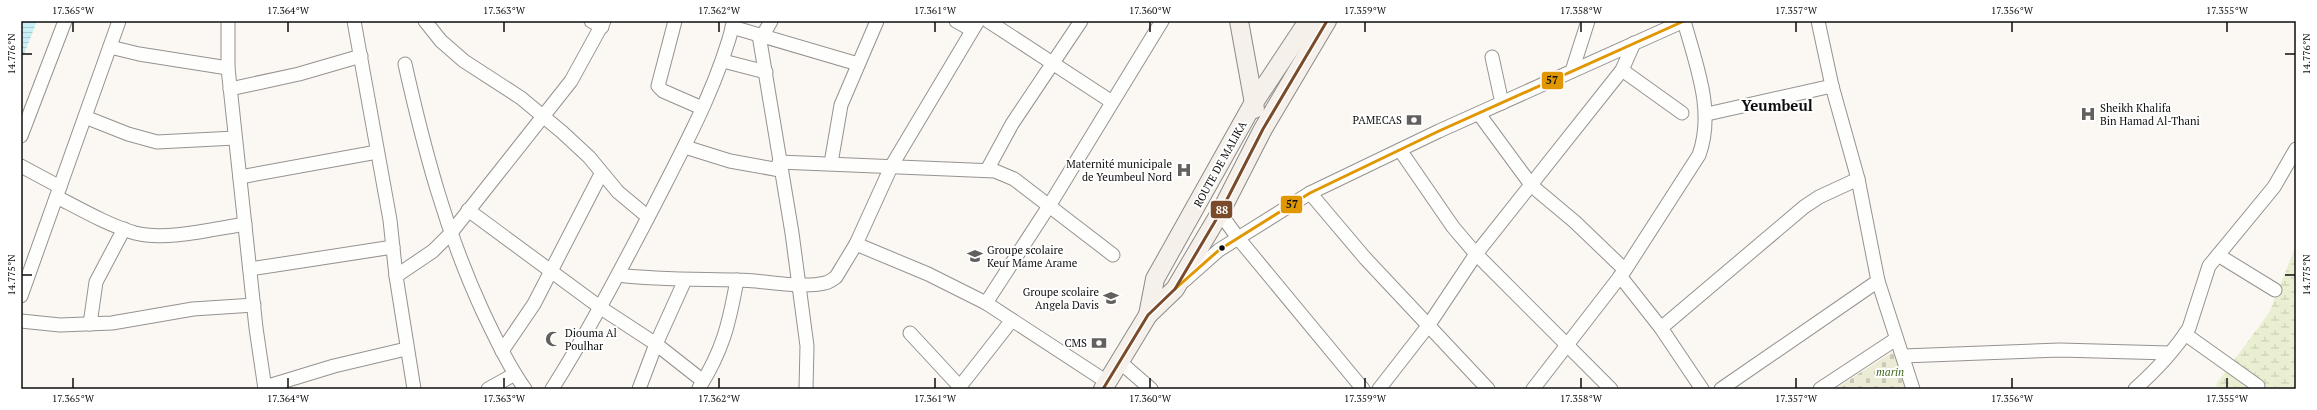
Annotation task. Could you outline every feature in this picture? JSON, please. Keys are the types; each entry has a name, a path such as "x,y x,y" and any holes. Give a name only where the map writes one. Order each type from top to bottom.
{"main road":[{"path":"1239,21 1253,104 1263,129"},
{"name":"ROUTE DE MALIKA","path":"1148,315 1155,279 1253,104 1308,21"},
{"name":"ROUTE DE MALIKA","path":"1105,386 1148,315 1175,289 1220,213 1263,129 1327,21"}],"street":[{"path":"21,136 65,21"},
{"path":"21,296 119,21"},
{"path":"228,21 228,68 230,89 254,305 265,388 334,366 406,349"},
{"path":"354,21 390,220 392,247 406,349 414,389"},
{"path":"425,21 441,41 464,61 521,98 589,157 601,174 618,192 648,217"},
{"path":"396,276 433,251 450,234 571,81 603,24 590,21"},
{"path":"675,21 658,86 663,91 702,108"},
{"path":"771,21 761,35 807,346 806,389"},
{"path":"831,162 841,105 877,21"},
{"path":"618,275 686,280 737,280 799,284 816,284 831,281 836,277 856,244 892,165 975,26 956,21"},
{"path":"988,21 1053,65 1112,102"},
{"path":"987,170 1012,124 1082,21"},
{"path":"986,303 1049,206 1162,21"},
{"path":"1572,71 1588,21"},
{"path":"1175,289 1219,250 1310,193 1502,103 1684,21 1707,114 1704,141 1699,155 1623,273 1533,389"},
{"path":"1818,21 1832,86 1858,179 1878,281 1913,389"},
{"path":"552,389 601,308 685,147 722,61 733,24 761,35 858,64"},
{"path":"1380,389 1428,326 1476,254 1532,186 1622,70 1634,43"},
{"path":"110,47 139,54 228,68"},
{"path":"230,89 299,74 361,56"},
{"path":"1492,57 1502,103"},
{"path":"722,61 766,72"},
{"path":"405,64 427,160 450,234 502,351 525,389"},
{"path":"1622,70 1682,113"},
{"path":"1707,114 1832,86"},
{"path":"1479,114 1532,186 1575,222 1623,273 1702,389"},
{"path":"85,117 128,134 157,142 235,138"},
{"path":"685,147 730,161 780,166 831,162 987,170 999,173 1014,179 1113,255"},
{"path":"2138,388 2170,353 2189,328 2205,274 2218,255 2274,187 2296,148"},
{"path":"1400,150 1453,227 1476,254 1611,389"},
{"path":"240,177 377,152"},
{"path":"21,166 59,192 124,229 136,233 160,235 245,224"},
{"path":"502,351 521,325 551,272 601,174"},
{"path":"1661,328 1804,207 1819,197 1858,179"},
{"path":"1310,193 1365,258 1488,389"},
{"path":"468,210 601,308 656,344 700,387 724,342 737,280"},
{"path":"1220,213 1238,238 1363,389"},
{"path":"90,324 96,282 124,229"},
{"path":"856,244 928,274 986,303 1105,386"},
{"path":"250,269 392,247"},
{"path":"2218,255 2275,290"},
{"path":"638,389 656,344 686,280"},
{"path":"1720,389 1878,281"},
{"path":"21,321 60,325 90,324 137,320 193,309 254,305"},
{"path":"910,333 959,388 1012,320"},
{"path":"2185,334 2258,386"},
{"path":"1820,389 1896,339"},
{"path":"1903,356 2060,350 2170,353"},
{"path":"1120,362 1151,389"},
{"path":"488,389 515,374"}],"green space":[{"path":"2296,245 2296,389 2216,389 2217,383 2269,313"},
{"name":"marin","path":"1899,348 1911,389 1835,389"}],"water":[{"path":"21,21 37,21 21,62"}],"transit line":[{"name":"88","path":"1103,389 1148,315 1175,289 1220,213 1263,129 1327,21"},
{"name":"57","path":"1175,289 1219,250 1310,193 1439,131 1684,21"}],"place":[{"name":"Sheikh Khalifa Bin Hamad Al-Thani","path":"2088,114"},
{"name":"PAMECAS","path":"1414,120"},
{"name":"Maternité municipale de Yeumbeul Nord","path":"1184,170"},
{"name":"Groupe scolaire Keur Mame Arame","path":"975,256"},
{"name":"Groupe scolaire Angela Davis","path":"1111,298"},
{"name":"Diouma Al Poulhar","path":"553,339"},
{"name":"CMS","path":"1099,343"}],"district":[{"name":"Yeumbeul","path":"1777,105"}]}
